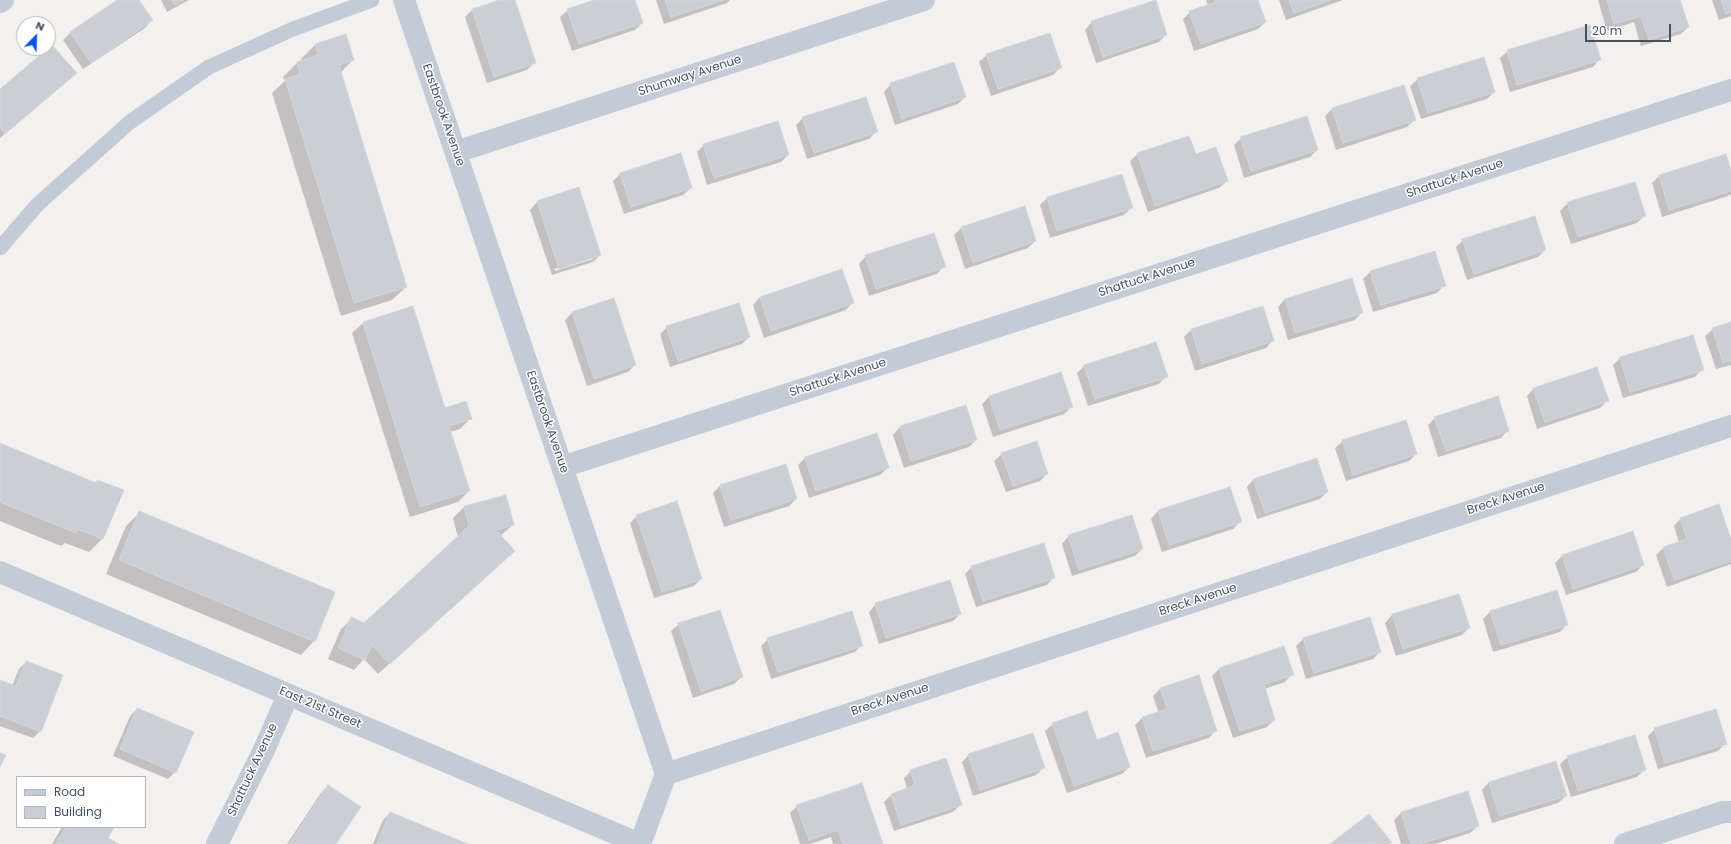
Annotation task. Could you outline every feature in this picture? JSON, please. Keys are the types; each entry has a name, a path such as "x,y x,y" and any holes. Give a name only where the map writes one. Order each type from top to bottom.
{"street":[{"name":"Eastbrook Avenue","path":"404,0 666,774"},
{"name":"Shumway Avenue","path":"456,152 924,0"},
{"name":"Shattuck Avenue","path":"562,467 1731,90"},
{"name":"Breck Avenue","path":"666,774 1731,426"},
{"name":"East 21st Street","path":"0,572 640,844"},
{"name":"Shattuck Avenue","path":"217,844 263,752 288,695"},
{"path":"640,844 666,774"},
{"path":"1625,844 1723,812 1731,812"}],"lane":[{"path":"0,248 37,206 130,122 209,67 293,29 372,0"}],"building":[{"path":"117,0 139,0 153,20 91,63 70,32"},
{"path":"172,0 184,0 175,5"},
{"path":"499,0 515,0 536,63 494,77 472,9"},
{"path":"594,0 635,0 643,23 579,44 567,9"},
{"path":"665,0 724,0 671,17"},
{"path":"1156,0 1167,35 1103,57 1091,21"},
{"path":"1215,0 1258,0 1266,22 1201,44 1189,11 1216,2"},
{"path":"1289,0 1331,0 1294,13"},
{"path":"1607,0 1680,0 1689,27 1649,40 1641,16 1614,24"},
{"path":"1721,0 1731,0 1731,12 1726,14"},
{"path":"1590,25 1601,60 1517,85 1507,50"},
{"path":"1050,33 1062,68 998,89 986,54"},
{"path":"346,34 354,60 339,65 407,287 354,303 285,79 300,74 297,62 318,55 315,44"},
{"path":"56,49 77,73 5,134 0,127 0,89 39,56 56,56"},
{"path":"1484,57 1495,92 1428,113 1417,78"},
{"path":"954,62 966,97 902,119 890,83"},
{"path":"1404,85 1416,120 1343,143 1332,108"},
{"path":"866,97 878,132 814,153 802,117"},
{"path":"1307,116 1318,150 1251,171 1240,137"},
{"path":"778,121 789,155 714,178 703,144"},
{"path":"1189,136 1196,154 1216,147 1228,181 1155,206 1137,153"},
{"path":"681,153 692,188 631,207 620,173"},
{"path":"1726,154 1731,170 1731,191 1669,210 1659,175"},
{"path":"1122,174 1133,208 1057,231 1047,197"},
{"path":"1635,182 1646,216 1578,237 1567,202"},
{"path":"579,187 601,255 559,269 537,201"},
{"path":"1025,206 1036,241 973,263 961,227"},
{"path":"1535,216 1546,250 1474,274 1462,239"},
{"path":"934,233 946,267 876,289 865,255"},
{"path":"1435,251 1446,286 1381,305 1370,271"},
{"path":"842,269 854,303 771,331 760,297"},
{"path":"1352,278 1363,313 1295,333 1285,299"},
{"path":"614,298 636,365 594,379 572,312"},
{"path":"739,303 750,337 678,361 666,326"},
{"path":"413,306 445,408 466,401 472,419 449,426 470,491 420,507 363,322"},
{"path":"1263,306 1274,341 1202,364 1191,329"},
{"path":"1731,322 1731,360 1723,363 1712,328"},
{"path":"1693,335 1704,370 1630,392 1620,357"},
{"path":"1156,342 1168,377 1095,399 1084,365"},
{"path":"1597,367 1609,401 1545,422 1533,388"},
{"path":"1061,372 1073,407 1000,430 989,396"},
{"path":"1498,396 1509,431 1446,451 1434,417"},
{"path":"966,405 977,440 911,461 900,426"},
{"path":"1406,420 1417,454 1353,475 1342,440"},
{"path":"877,433 889,468 816,491 805,457"},
{"path":"1037,441 1048,474 1013,486 1001,453"},
{"path":"0,443 96,483 97,480 124,490 103,539 77,529 76,533 0,502"},
{"path":"1317,458 1328,492 1265,513 1253,479"},
{"path":"786,464 797,499 731,520 720,485"},
{"path":"1230,487 1242,522 1169,545 1158,510"},
{"path":"506,495 514,525 496,530 515,551 390,664 372,645 365,660 338,648 351,617 364,623 469,526 464,506"},
{"path":"677,501 702,579 662,592 636,515"},
{"path":"1719,504 1731,539 1731,561 1674,580 1663,547 1687,539 1680,518"},
{"path":"139,511 335,592 315,642 119,560"},
{"path":"1132,515 1143,549 1079,570 1068,535"},
{"path":"1633,531 1644,565 1573,589 1562,555"},
{"path":"1044,543 1055,578 983,601 971,566"},
{"path":"950,580 961,614 886,638 875,603"},
{"path":"1557,590 1568,625 1501,645 1490,611"},
{"path":"1459,594 1470,628 1403,649 1392,614"},
{"path":"720,610 743,677 701,691 678,623"},
{"path":"852,611 863,646 778,672 767,638"},
{"path":"1370,617 1381,652 1314,673 1303,638"},
{"path":"1284,646 1294,675 1264,684 1275,720 1240,731 1219,668"},
{"path":"26,661 63,675 41,732 0,716 0,680 16,686"},
{"path":"1199,675 1217,731 1153,751 1142,717 1167,709 1160,688"},
{"path":"137,708 194,732 176,773 120,749"},
{"path":"1716,709 1727,744 1665,763 1654,728"},
{"path":"1087,711 1097,740 1118,732 1130,767 1074,786 1052,723"},
{"path":"1033,733 1045,768 980,790 968,754"},
{"path":"1635,735 1646,770 1578,791 1567,756"},
{"path":"0,753 6,755 0,767"},
{"path":"946,758 962,805 901,825 891,794 915,785 910,770"},
{"path":"1556,761 1567,796 1499,816 1489,782"},
{"path":"862,783 883,844 843,844 838,830 809,840 796,805"},
{"path":"328,785 361,807 336,844 289,844"},
{"path":"1468,791 1479,826 1420,844 1411,844 1401,812"},
{"path":"390,812 468,844 377,844"},
{"path":"1369,814 1392,843 1330,844"},
{"path":"65,828 113,828 108,838 119,844 56,844"}]}
